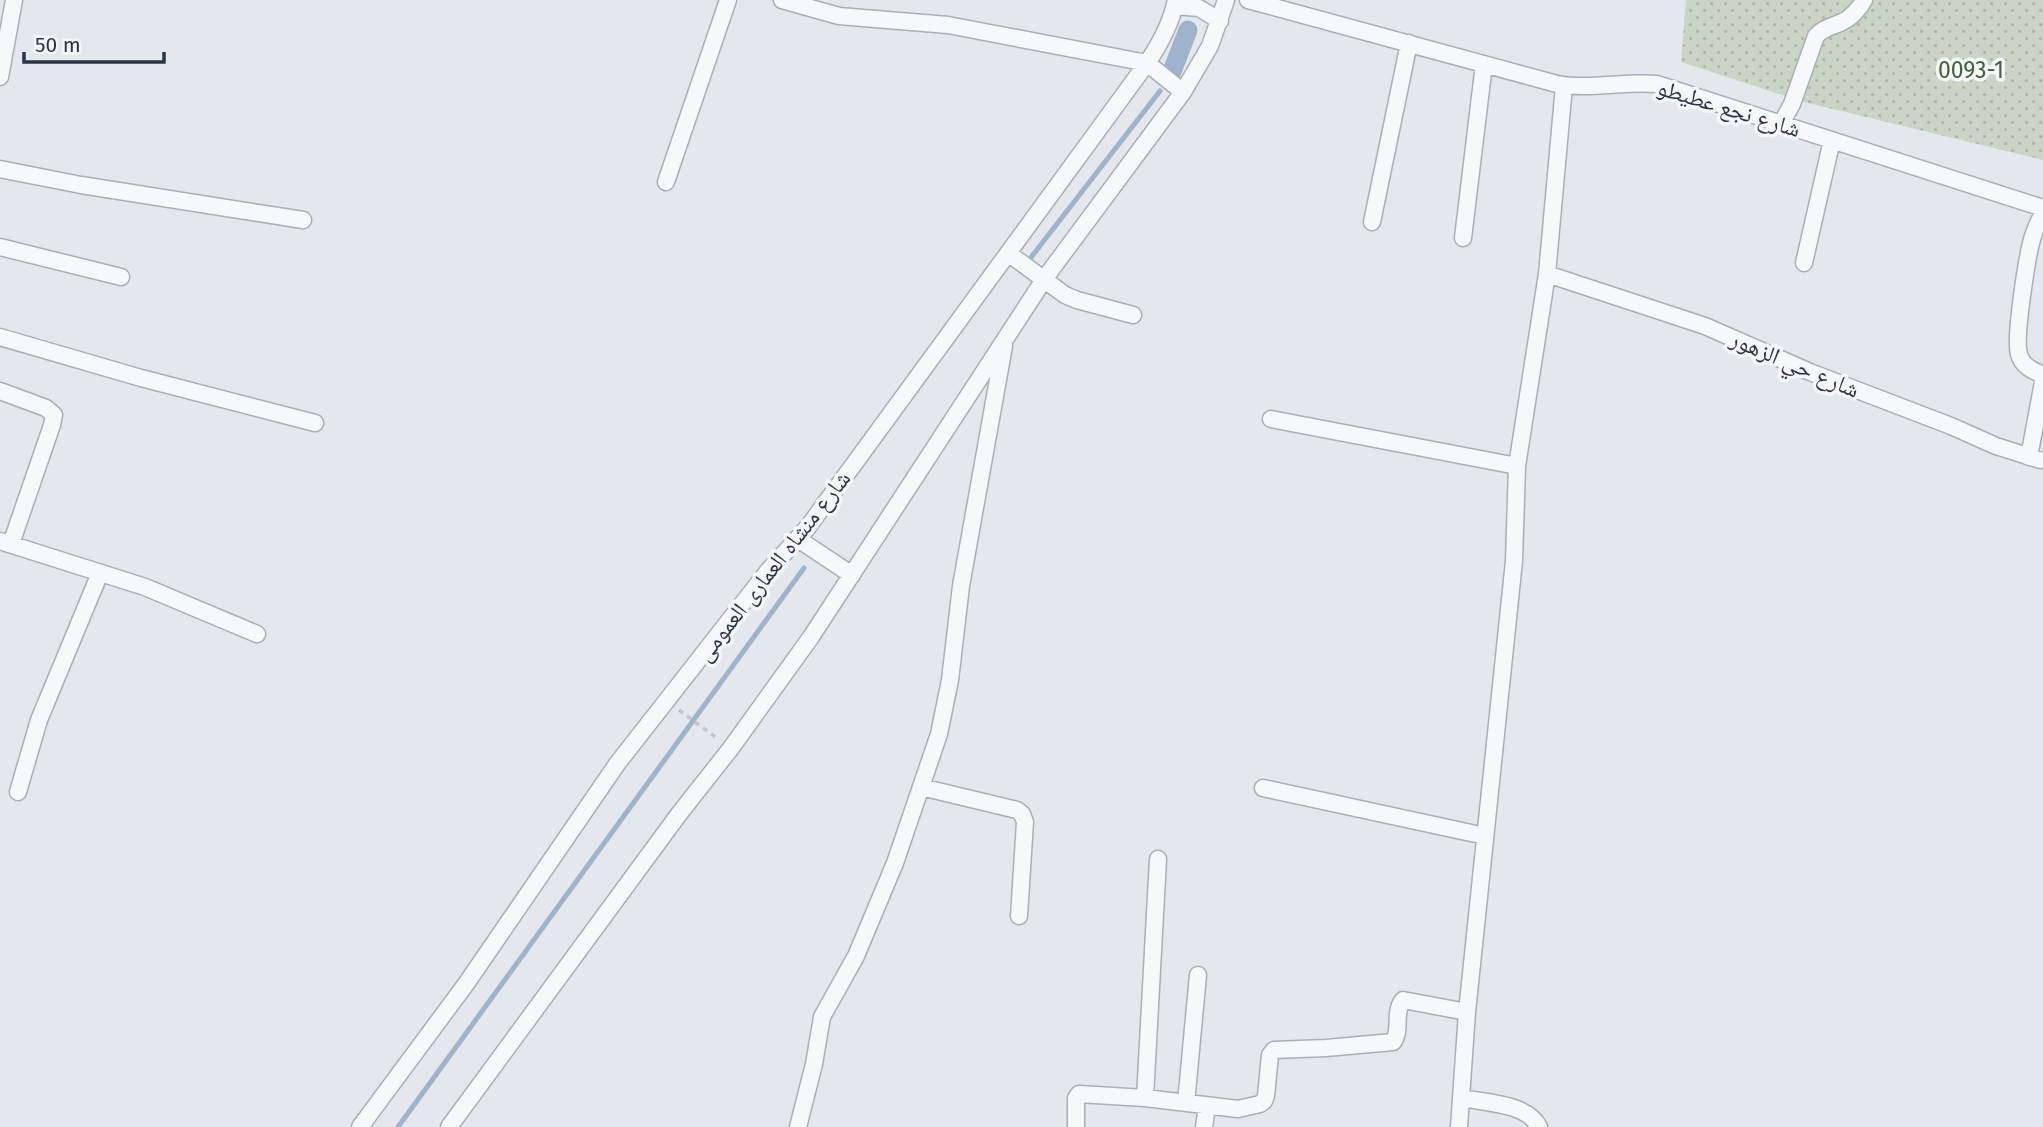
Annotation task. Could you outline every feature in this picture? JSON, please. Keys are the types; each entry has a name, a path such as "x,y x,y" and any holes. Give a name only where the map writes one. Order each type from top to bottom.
{"street":[{"path":"0,77 14,0"},
{"path":"666,182 729,0"},
{"path":"782,0 839,16 948,25 1147,63 1183,92"},
{"path":"449,1127 768,697 852,575 1045,278 1183,92 1198,69 1220,21 1226,0"},
{"name":"شارع نجع عطيطو","path":"1248,0 1564,86 1657,84 2043,208"},
{"path":"1781,124 1792,104 1816,36 1823,28 1845,21 1864,0"},
{"path":"1175,3 1199,8 1220,21"},
{"name":"شارع منشاه العمارى العمومى","path":"360,1127 466,984 617,764 768,571 798,538 1147,63 1168,26 1175,3"},
{"path":"1372,222 1409,43"},
{"path":"1463,238 1484,64"},
{"path":"1459,1127 1467,1012 1514,561 1517,466 1547,274 1564,86"},
{"path":"1804,263 1832,141"},
{"path":"0,169 81,185 303,220"},
{"path":"2043,214 2032,237 2018,340 2019,356 2029,369 2043,375"},
{"path":"0,247 121,277"},
{"path":"1008,253 1065,295 1133,314"},
{"name":"شارع حي الزهور","path":"1547,274 1705,326 1810,372 2035,459 2043,382"},
{"path":"0,337 141,378 315,423"},
{"path":"798,1127 814,1064 822,1017 856,956 895,863 939,734 950,680 961,586 1006,338"},
{"path":"0,391 46,408 54,415 6,543 170,597 257,634"},
{"path":"1271,419 1517,466"},
{"path":"798,538 852,575"},
{"path":"18,792 39,720 100,573"},
{"path":"921,787 1017,810 1022,814 1025,822 1019,916"},
{"path":"1263,788 1485,836"},
{"path":"1145,1098 1158,859"},
{"path":"1186,1103 1198,975"},
{"path":"1076,1127 1076,1098 1079,1094 1145,1098 1234,1110 1260,1104 1266,1096 1270,1055 1275,1049 1393,1042 1397,1036 1398,1007 1403,1000 1467,1012"},
{"path":"1462,1098 1526,1111 1539,1127"},
{"path":"1204,1127 1207,1107"}],"path":[{"path":"676,709 713,736"}],"green space":[{"name":"0093-1","path":"1686,0 2043,0 2043,160 1804,102 1681,62"}],"waterway":[{"path":"1171,74 1188,30"},
{"path":"1029,260 1160,91"},
{"path":"398,1127 804,568"}]}
